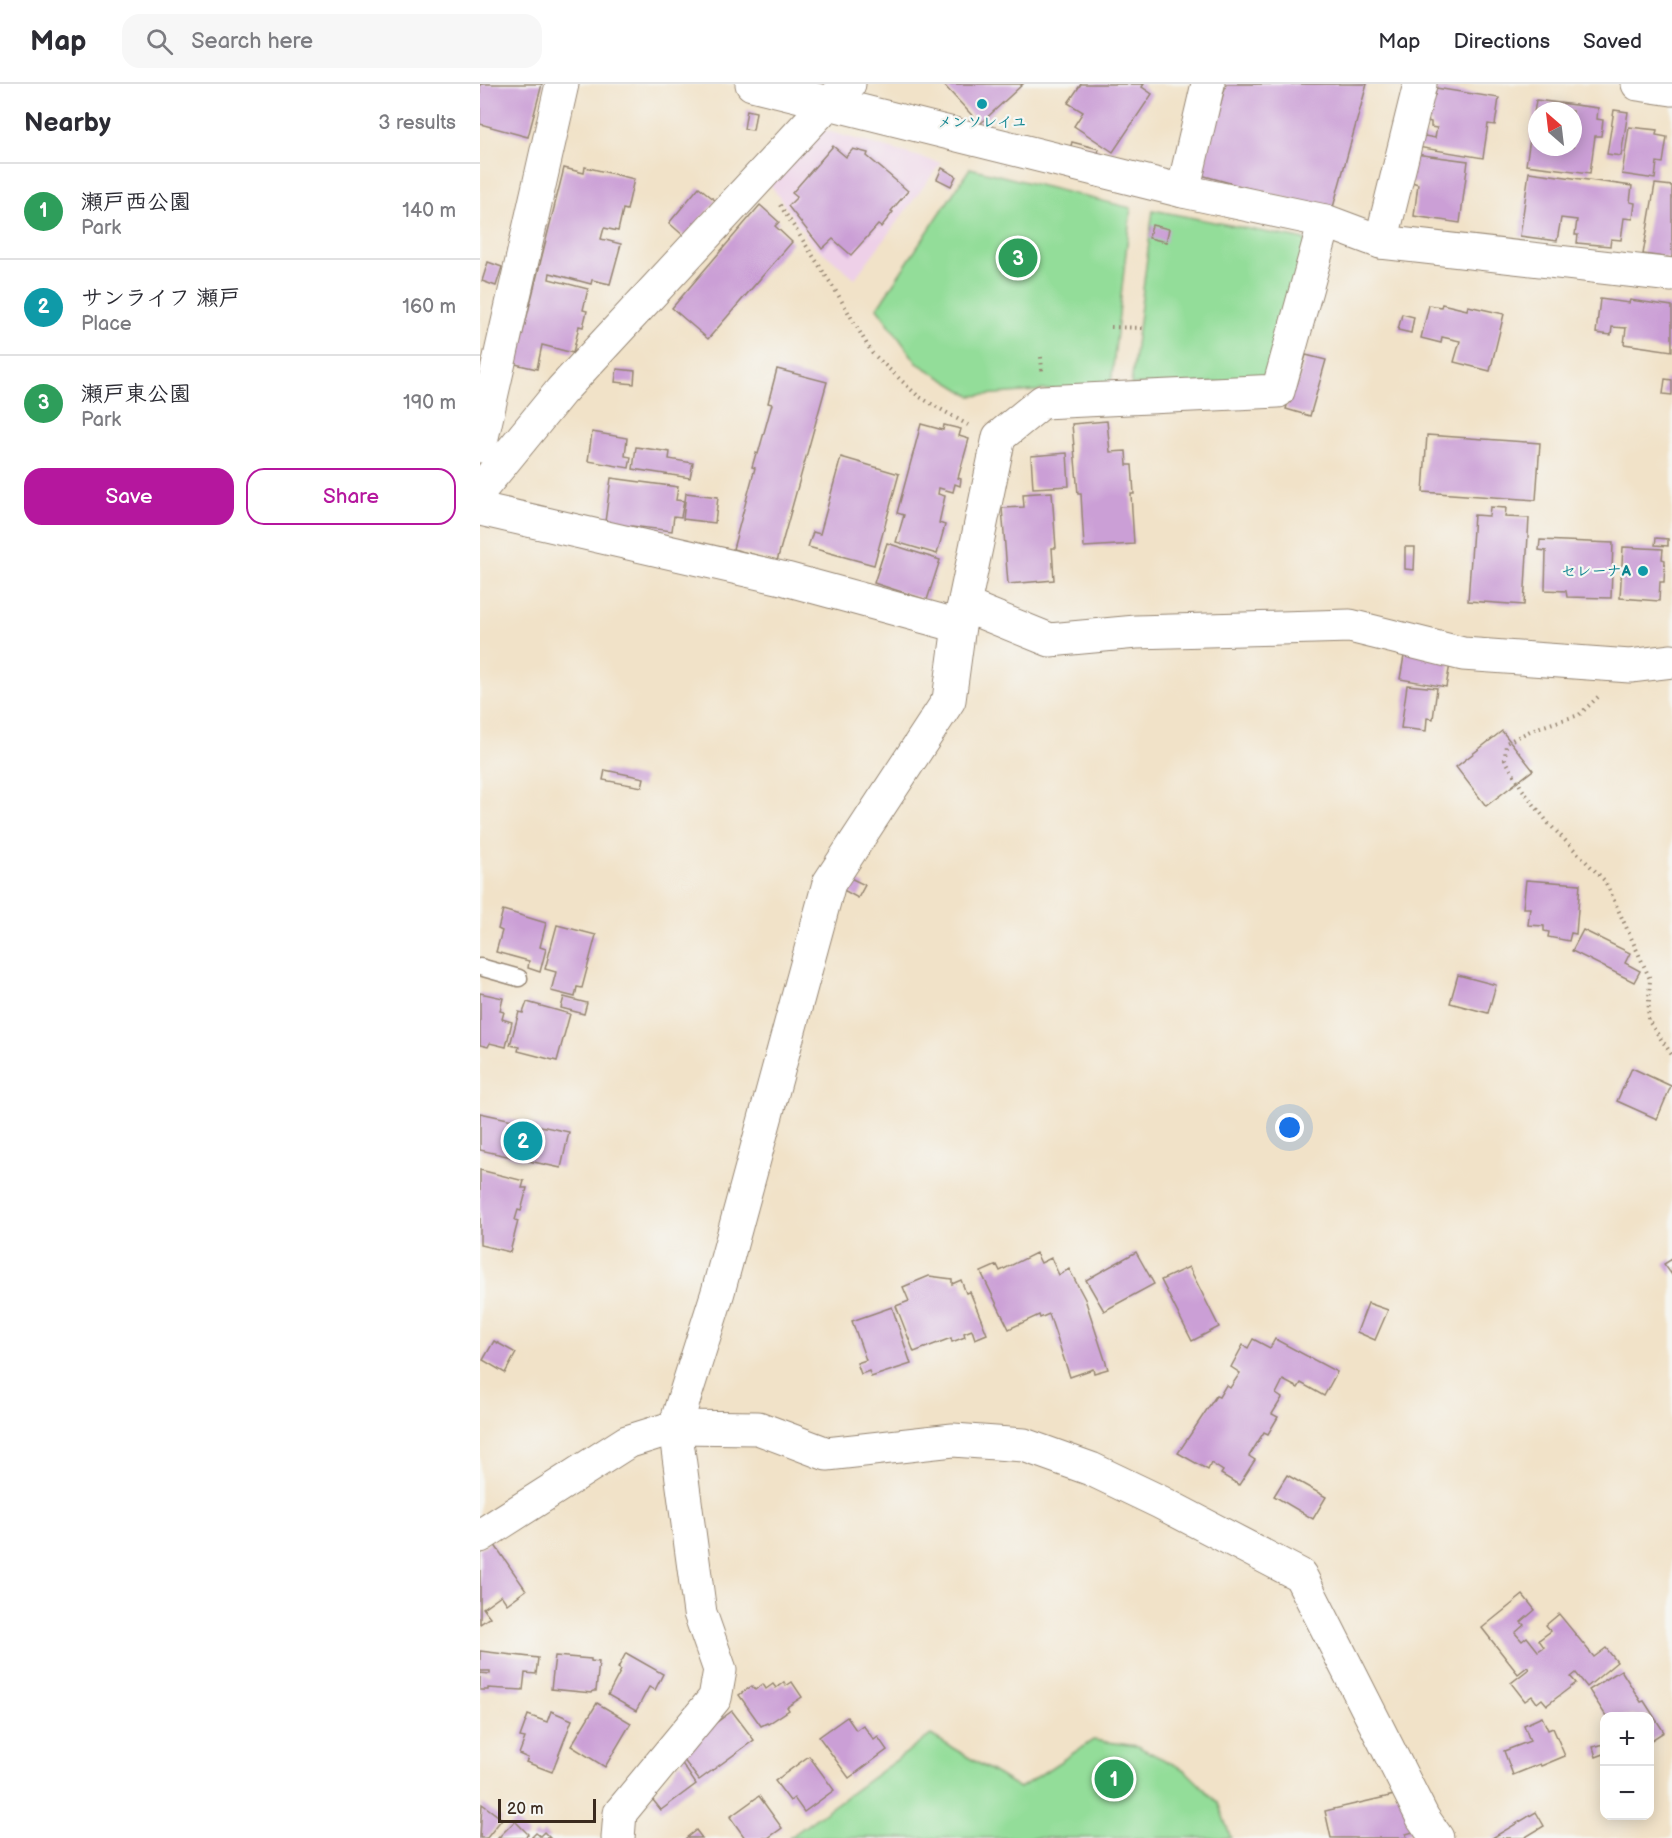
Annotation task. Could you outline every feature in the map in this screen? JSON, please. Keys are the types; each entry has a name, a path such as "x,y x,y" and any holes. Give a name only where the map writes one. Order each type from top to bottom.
{"street":[{"path":"480,446 493,325 562,84"},
{"path":"752,84 838,94 1183,191 1325,221 1381,242 1672,276"},
{"path":"1183,191 1208,84"},
{"path":"1381,242 1420,84"},
{"path":"1638,84 1672,89"},
{"path":"480,490 561,392 838,94"},
{"path":"618,1838 620,1813 714,1698 720,1670 700,1613 675,1427 718,1293 829,883 949,700 961,615 999,437 1042,402 1278,391 1325,221"},
{"path":"480,509 786,579 961,615 1050,640 1136,632 1350,626 1463,654 1630,666 1672,661"},
{"path":"480,1536 627,1442 675,1427 758,1428 827,1454 953,1440 1024,1445 1091,1469 1300,1575 1423,1818 1437,1838"}],"lane":[{"path":"480,967 519,978"}],"path":[{"path":"762,175 872,353 918,396 979,431 999,437"},
{"path":"1111,327 1143,328"},
{"path":"1630,666 1579,715 1534,729 1506,743 1505,759 1522,789 1549,824 1605,881 1650,979 1648,1020 1672,1055"}],"shaded area":[{"path":"816,128 941,163 855,278 810,242 770,184"}],"green space":[{"path":"970,168 1131,208 1111,385 971,396 917,363 877,308"},
{"path":"1153,210 1311,241 1263,382 1131,385"},
{"path":"931,1735 1020,1788 1093,1740 1137,1746 1185,1770 1218,1803 1231,1838 789,1838"}],"building":[{"path":"480,84 542,84 528,137 480,124"},
{"name":"メンソレイユ","path":"943,84 1023,84 980,124"},
{"path":"1081,84 1144,84 1142,87 1152,94 1113,152 1074,126 1083,112 1068,103"},
{"path":"1226,84 1367,84 1332,211 1201,175"},
{"path":"1436,88 1499,98 1495,125 1488,124 1483,158 1417,147 1419,135 1435,138 1437,128 1431,127 1431,122 1428,121 1425,130 1432,94 1435,95"},
{"path":"1582,106 1598,108 1597,119 1603,120 1601,136 1595,136 1590,173 1526,165 1528,152 1528,156 1582,156"},
{"path":"747,110 756,112 753,130 744,129"},
{"path":"1614,110 1628,112 1621,156 1607,154"},
{"path":"1629,127 1657,130 1656,135 1667,137 1663,163 1657,162 1655,179 1622,174"},
{"path":"1072,142 1099,149 1096,160 1069,153"},
{"path":"833,146 846,157 853,149 868,153 867,156 908,191 881,227 878,225 851,255 833,239 822,249 788,206 797,197 792,193"},
{"path":"1415,154 1468,161 1460,223 1414,216 1418,184 1409,181"},
{"path":"585,167 634,179 627,210 623,209 618,231 604,228 601,239 621,244 610,284 592,280 591,284 550,273 549,279 588,289 583,310 587,311 583,327 579,326 573,353 542,345 537,369 515,364 564,168 584,173"},
{"path":"942,168 956,176 951,186 937,179"},
{"path":"1529,172 1632,186 1630,202 1635,203 1633,219 1624,218 1621,240 1611,239 1610,246 1577,243 1578,235 1575,235 1577,220 1561,218 1557,241 1520,236"},
{"path":"1655,184 1672,186 1672,258 1643,254"},
{"path":"699,187 716,201 685,237 669,223"},
{"path":"760,205 779,222 775,226 792,242 708,339 672,308"},
{"path":"1152,225 1169,229 1166,242 1149,238"},
{"path":"488,262 502,267 496,286 482,281"},
{"path":"1600,299 1629,303 1630,300 1672,306 1672,351 1624,344 1626,328 1612,327 1611,335 1596,333"},
{"path":"1442,304 1467,310 1468,306 1504,314 1490,371 1454,362 1460,341 1442,337 1441,343 1421,338 1429,305 1441,307"},
{"path":"1402,314 1414,317 1411,333 1398,330"},
{"path":"1306,355 1326,360 1310,416 1286,409 1293,384 1297,385"},
{"path":"617,369 635,371 634,384 615,382"},
{"path":"777,369 827,382 777,561 733,549 755,468 752,467 772,404 768,403"},
{"path":"1665,379 1672,380 1672,395 1663,394"},
{"path":"1107,421 1110,452 1126,451 1127,465 1132,465 1134,544 1084,547 1081,494 1078,494 1072,424"},
{"path":"921,424 943,430 944,425 961,429 959,436 969,439 958,478 961,479 960,486 955,484 953,492 939,488 938,494 945,496 939,523 945,525 937,554 896,542 904,515 897,513"},
{"path":"592,432 627,438 625,456 631,457 629,468 588,461"},
{"path":"1427,435 1540,443 1536,500 1423,492"},
{"path":"636,447 670,452 669,459 693,463 690,478 633,469"},
{"path":"1067,453 1069,486 1033,488 1031,456"},
{"path":"841,457 899,474 874,565 808,547 813,532 820,534"},
{"path":"611,478 678,487 676,500 684,501 681,517 674,516 672,531 632,526 632,529 605,522"},
{"path":"1052,492 1056,548 1052,548 1054,580 1008,584 1002,508 1024,507 1023,494"},
{"path":"686,493 718,497 715,523 683,519"},
{"path":"1490,507 1506,508 1505,517 1529,518 1524,605 1468,601 1474,515 1489,516"},
{"path":"1656,538 1668,539 1668,546 1655,545"},
{"path":"1540,540 1613,543 1611,598 1567,597 1566,591 1545,590 1546,551 1539,550"},
{"path":"887,543 940,560 927,600 874,583"},
{"path":"1405,547 1415,547 1414,570 1405,569"},
{"name":"セレーナA","path":"1623,547 1663,549 1664,582 1660,582 1659,601 1620,598"},
{"path":"1408,633 1454,641 1446,687 1400,679"},
{"path":"1407,685 1437,688 1433,719 1427,718 1426,731 1401,728"},
{"path":"1502,731 1533,770 1486,806 1456,767"},
{"path":"605,770 644,778 642,787 603,780"},
{"path":"844,875 865,885 858,898 838,887"},
{"path":"1526,880 1580,884 1576,934 1571,933 1569,941 1548,937 1549,932 1544,931 1544,926 1528,925 1530,908 1523,908"},
{"path":"503,910 546,923 540,947 546,949 540,972 528,968 529,961 496,952 502,931 498,929"},
{"path":"557,925 596,935 582,988 577,987 575,997 551,991 556,972 545,969"},
{"path":"1583,930 1630,953 1625,963 1640,971 1634,982 1572,951"},
{"path":"1458,975 1496,985 1488,1013 1450,1003"},
{"path":"480,993 503,998 500,1011 504,1012 502,1019 512,1022 506,1047 490,1043 488,1047 480,1045"},
{"path":"564,997 587,1003 584,1014 561,1008"},
{"path":"527,1002 570,1014 557,1061 518,1051 519,1047 510,1045 519,1012 523,1013"},
{"path":"1632,1068 1671,1086 1657,1119 1617,1101"},
{"path":"480,1113 569,1132 561,1168 480,1150"},
{"path":"480,1170 524,1181 522,1188 527,1188 521,1211 518,1210 515,1220 518,1221 510,1252 480,1245"},
{"path":"1136,1252 1154,1284 1104,1311 1086,1280"},
{"path":"1036,1253 1041,1263 1051,1258 1059,1275 1069,1269 1085,1299 1108,1369 1094,1373 1093,1369 1070,1377 1049,1314 1040,1318 1039,1315 1009,1329 981,1272 997,1265 1000,1271"},
{"path":"1672,1259 1672,1275 1664,1264"},
{"path":"1189,1267 1219,1327 1192,1341 1161,1280"},
{"path":"929,1276 952,1279 952,1284 961,1280 966,1293 970,1292 987,1334 975,1339 972,1330 964,1333 965,1337 952,1342 951,1338 914,1352 896,1306 909,1301 903,1287"},
{"path":"1368,1303 1388,1310 1375,1340 1357,1332"},
{"path":"892,1307 911,1364 871,1377 869,1371 861,1374 857,1363 866,1360 852,1321"},
{"path":"1253,1339 1270,1348 1275,1339 1337,1372 1324,1396 1301,1383 1298,1388 1283,1380 1276,1394 1282,1398 1272,1414 1278,1417 1268,1434 1264,1432 1249,1456 1255,1460 1239,1485 1221,1474 1223,1471 1211,1463 1208,1470 1178,1453 1216,1396 1219,1397 1226,1385 1230,1388 1240,1373 1231,1367 1243,1345 1248,1348"},
{"path":"494,1341 516,1353 505,1373 483,1360"},
{"path":"1287,1475 1326,1497 1313,1519 1274,1496"},
{"path":"492,1541 526,1590 507,1604 501,1595 483,1608 490,1617 480,1624 480,1549"},
{"path":"1523,1595 1535,1610 1521,1622 1524,1625 1515,1633 1522,1641 1527,1637 1538,1651 1544,1647 1539,1640 1551,1631 1546,1625 1559,1614 1594,1657 1606,1648 1617,1662 1587,1687 1576,1673 1571,1677 1576,1683 1547,1705 1542,1699 1537,1703 1532,1696 1525,1701 1511,1683 1529,1669 1527,1667 1518,1674 1482,1628"},
{"path":"480,1651 538,1658 536,1674 525,1673 523,1690 488,1688 488,1690 480,1690 480,1673 490,1674 490,1671 480,1671"},
{"path":"626,1653 663,1674 655,1690 649,1687 636,1711 608,1695 621,1670 618,1668"},
{"path":"555,1656 591,1659 591,1661 599,1662 596,1691 592,1693 551,1689"},
{"path":"1621,1670 1641,1702 1644,1701 1651,1712 1603,1712 1589,1690"},
{"path":"784,1682 786,1686 792,1682 802,1697 787,1707 789,1710 761,1726 739,1695 752,1686 755,1690 763,1684 766,1689 773,1684 776,1688"},
{"path":"597,1703 631,1723 605,1767 571,1746"},
{"path":"551,1711 572,1720 552,1772 526,1762 528,1758 519,1754 525,1738 520,1737 528,1715 547,1722"},
{"path":"732,1711 754,1740 699,1780 683,1759 686,1745"},
{"path":"1654,1716 1664,1732 1654,1738"},
{"path":"847,1717 856,1730 863,1725 874,1740 878,1737 887,1750 849,1778 819,1737"},
{"path":"1542,1717 1548,1730 1553,1728 1565,1756 1513,1775 1504,1751 1530,1741 1524,1725"},
{"path":"1600,1745 1600,1756 1596,1757 1593,1747"},
{"path":"809,1756 834,1790 804,1812 794,1798 790,1801 775,1781"},
{"path":"681,1762 696,1784 661,1810 653,1800 649,1803"},
{"path":"1403,1793 1413,1832 1406,1834 1407,1838 1331,1838 1325,1811"},
{"path":"759,1796 782,1828 768,1838 745,1838 730,1817"},
{"path":"482,1804 502,1819 487,1838 480,1838"},
{"path":"1536,1812 1544,1826 1524,1838 1492,1838"},
{"path":"515,1821 528,1834 525,1838 498,1838"},
{"path":"696,1830 702,1838 686,1838"},
{"path":"544,1832 550,1838 531,1838 536,1833 540,1836"}],"place":[{"name":"メンソレイユ","path":"982,104"},
{"name":"瀬戸東公園","path":"1018,258"},
{"name":"セレーナA","path":"1643,571"},
{"name":"サンライフ 瀬戸","path":"523,1141"},
{"name":"瀬戸西公園","path":"1114,1779"}]}
